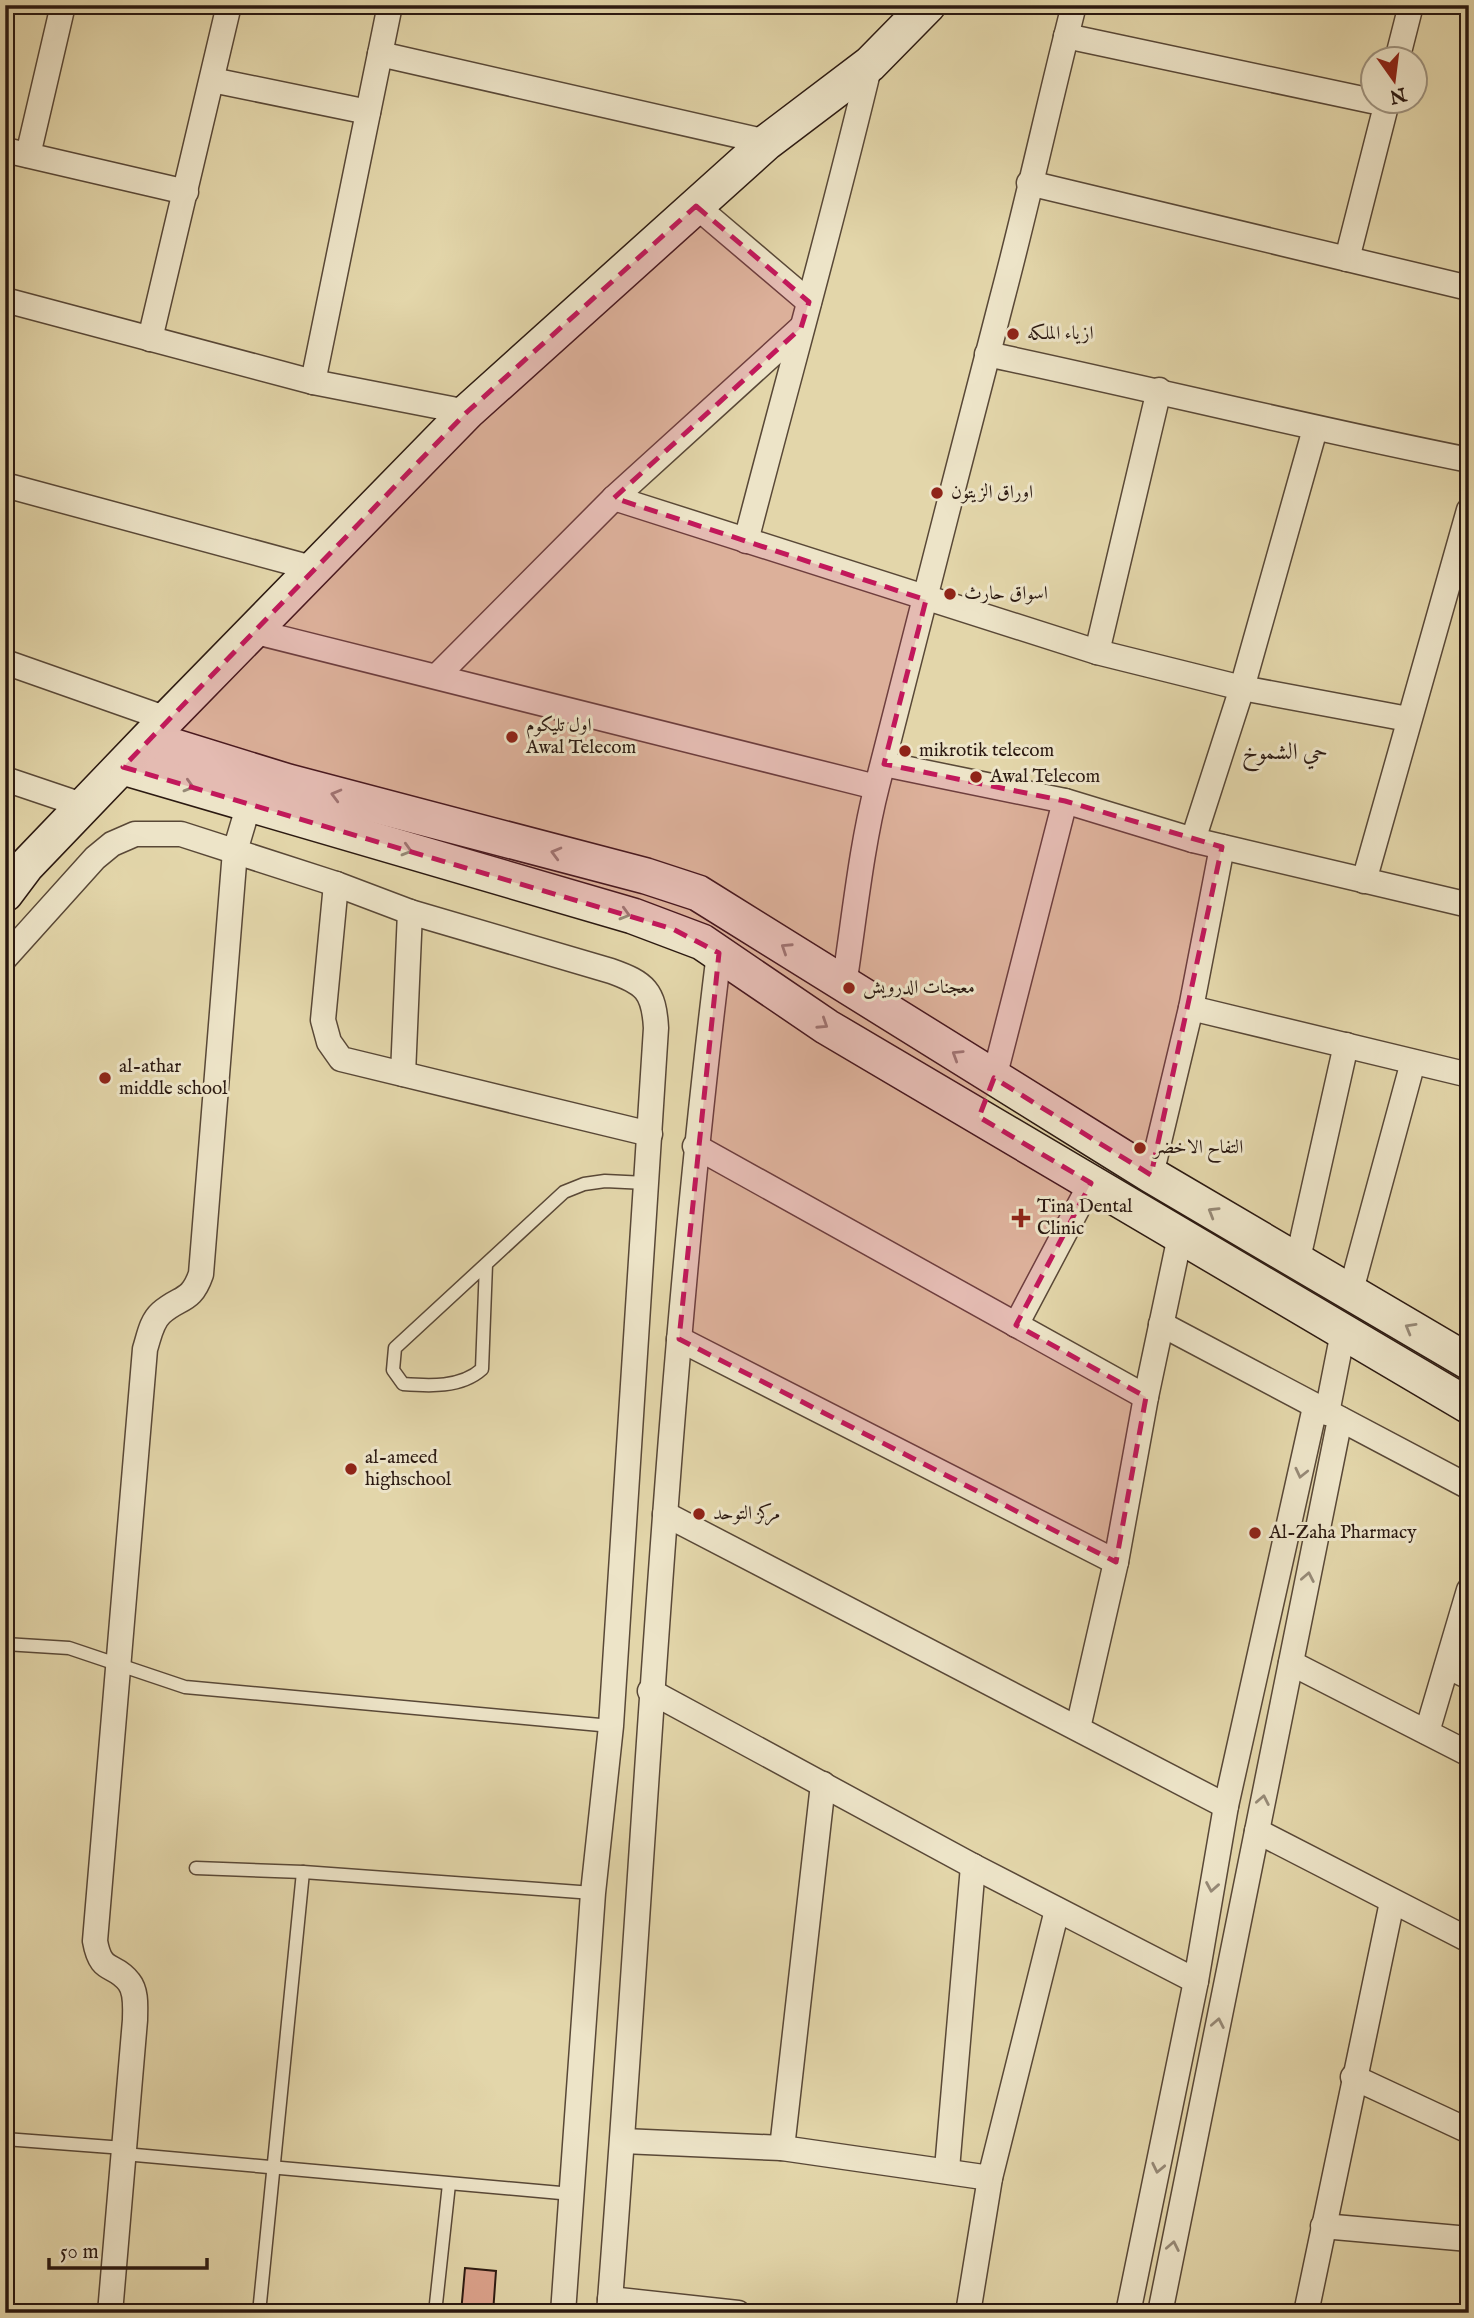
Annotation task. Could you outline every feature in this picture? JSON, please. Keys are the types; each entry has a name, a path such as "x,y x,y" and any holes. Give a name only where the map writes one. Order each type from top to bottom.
{"street":[{"path":"63,5 17,153 186,192"},
{"path":"150,339 229,5"},
{"path":"313,382 390,5"},
{"path":"844,985 880,775 1074,5"},
{"path":"1401,46 1411,5"},
{"path":"5,894 15,863 85,806 312,568 467,412 767,142 870,64 923,6"},
{"path":"1066,36 1358,97"},
{"path":"380,54 767,142"},
{"path":"746,541 809,302 826,250 870,64"},
{"path":"212,80 368,112"},
{"path":"1347,259 1377,116"},
{"path":"1029,183 1469,288"},
{"path":"696,206 809,302"},
{"path":"5,300 313,382 467,412"},
{"path":"438,675 614,498 802,328"},
{"path":"987,354 1159,390 1315,429 1469,460"},
{"path":"1097,652 1159,390"},
{"path":"1193,840 1242,688 1315,429"},
{"path":"5,485 312,568"},
{"path":"614,498 926,600 1097,652 1242,688 1408,719"},
{"path":"1364,881 1469,510"},
{"path":"252,631 880,775 1065,801 1193,840 1469,905"},
{"path":"5,662 288,782 646,876 698,893 1151,1175 1469,1362"},
{"path":"123,767 673,929 719,953 827,1027 1469,1406"},
{"path":"5,779 85,806"},
{"path":"979,1117 993,1078 1065,801"},
{"path":"110,2313 135,2020 134,1993 131,1983 107,1968 98,1956 95,1941 145,1349 152,1325 161,1313 188,1299 196,1289 201,1274 235,850 249,804"},
{"path":"5,958 95,858 112,844 135,834 158,832 181,834 235,850 410,912 632,978 646,989 654,1003 656,1028 650,1134 611,1726 593,1893 564,2313"},
{"path":"1151,1175 1191,1008 1222,847"},
{"path":"336,884 323,1020 329,1042 341,1059 650,1134"},
{"path":"403,1074 410,912"},
{"path":"719,953 695,1146 664,1514 610,2306 738,2313"},
{"path":"1191,1008 1469,1075"},
{"path":"1297,1263 1346,1045"},
{"path":"1350,1294 1413,1062"},
{"path":"695,1146 1146,1397"},
{"path":"1016,1325 1091,1183"},
{"path":"1078,1728 1116,1562 1146,1397 1180,1236"},
{"path":"1161,1324 1469,1488"},
{"path":"1160,2313 1291,1663 1327,1413 1343,1332"},
{"path":"679,1339 1116,1562"},
{"path":"1128,2313 1196,1981 1226,1806 1327,1413"},
{"path":"664,1514 1226,1806"},
{"path":"1427,1732 1469,1590"},
{"path":"1291,1663 1469,1755"},
{"path":"1447,1666 1469,1678"},
{"path":"650,1691 973,1866 1196,1981"},
{"path":"1245,1724 1277,1730"},
{"path":"782,2148 823,1784"},
{"path":"1256,1831 1469,1940"},
{"path":"947,2169 973,1866"},
{"path":"1306,2313 1353,2077 1392,1902"},
{"path":"968,2313 990,2178 1056,1910"},
{"path":"1353,2077 1469,2131"},
{"path":"1167,2121 1198,2123"},
{"path":"623,2141 782,2148 947,2169 990,2178"},
{"path":"1323,2226 1469,2239"}],"lane":[{"path":"486,1265 482,1369 460,1381 429,1386 403,1384 393,1370 395,1348 564,1192 584,1184 605,1181 646,1183"},
{"path":"5,1644 69,1648 94,1654 118,1667 185,1687 611,1726"},
{"path":"196,1868 303,1872 593,1893"},
{"path":"259,2313 303,1872"},
{"path":"5,2139 572,2194"},
{"path":"435,2313 449,2184"}],"highlighted area":[{"path":"696,206 809,302 801,328 614,498 926,600 884,764 1065,801 1222,847 1151,1175 994,1078 979,1117 1091,1183 1016,1325 1146,1397 1116,1562 679,1339 719,953 673,929 123,767 467,412"}],"building":[{"path":"465,2268 496,2271 493,2313 461,2313"}],"place":[{"name":"ازياء الملكه","path":"1013,334"},
{"name":"اوراق الزيتون","path":"937,493"},
{"name":"اسواق حارث","path":"950,594"},
{"name":"اول تليكوم Awal Telecom","path":"512,737"},
{"name":"mikrotik telecom","path":"905,751"},
{"name":"Awal Telecom","path":"976,777"},
{"name":"معجنات الدرويش","path":"849,988"},
{"name":"al-athar middle school","path":"105,1078"},
{"name":"التفاح الاخضر","path":"1140,1148"},
{"name":"Tina Dental Clinic","path":"1021,1218"},
{"name":"al-ameed highschool","path":"351,1469"},
{"name":"مركز التوحد","path":"699,1514"},
{"name":"Al-Zaha Pharmacy","path":"1255,1533"}],"district":[{"name":"حي الشموخ","path":"1285,752"}]}
